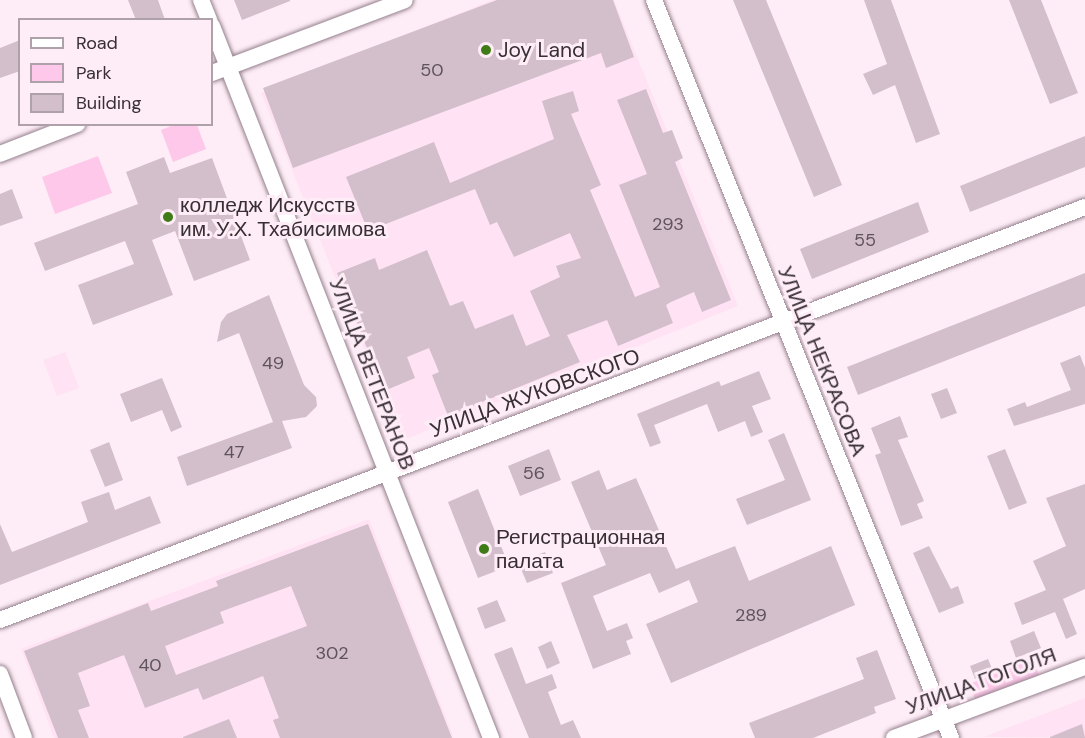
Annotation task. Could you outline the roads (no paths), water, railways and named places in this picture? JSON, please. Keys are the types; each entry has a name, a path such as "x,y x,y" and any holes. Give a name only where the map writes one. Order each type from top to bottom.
{"street":[{"path":"201,0 208,18"},
{"path":"213,74 405,0"},
{"name":"УЛИЦА НЕКРАСОВА","path":"654,0 781,324 951,738"},
{"name":"УЛИЦА ВЕТЕРАНОВ","path":"213,29 385,473 491,738"},
{"path":"0,154 72,126"},
{"name":"УЛИЦА ЖУКОВСКОГО","path":"0,620 1085,207"},
{"name":"УЛИЦА ГОГОЛЯ","path":"894,738 1085,667"},
{"path":"0,674 24,738"}],"place":[{"name":"Joy Land","path":"486,50"},
{"name":"колледж Искусств им. У.Х. Тхабисимова","path":"168,217"},
{"name":"Регистрационная палата","path":"484,549"}]}
